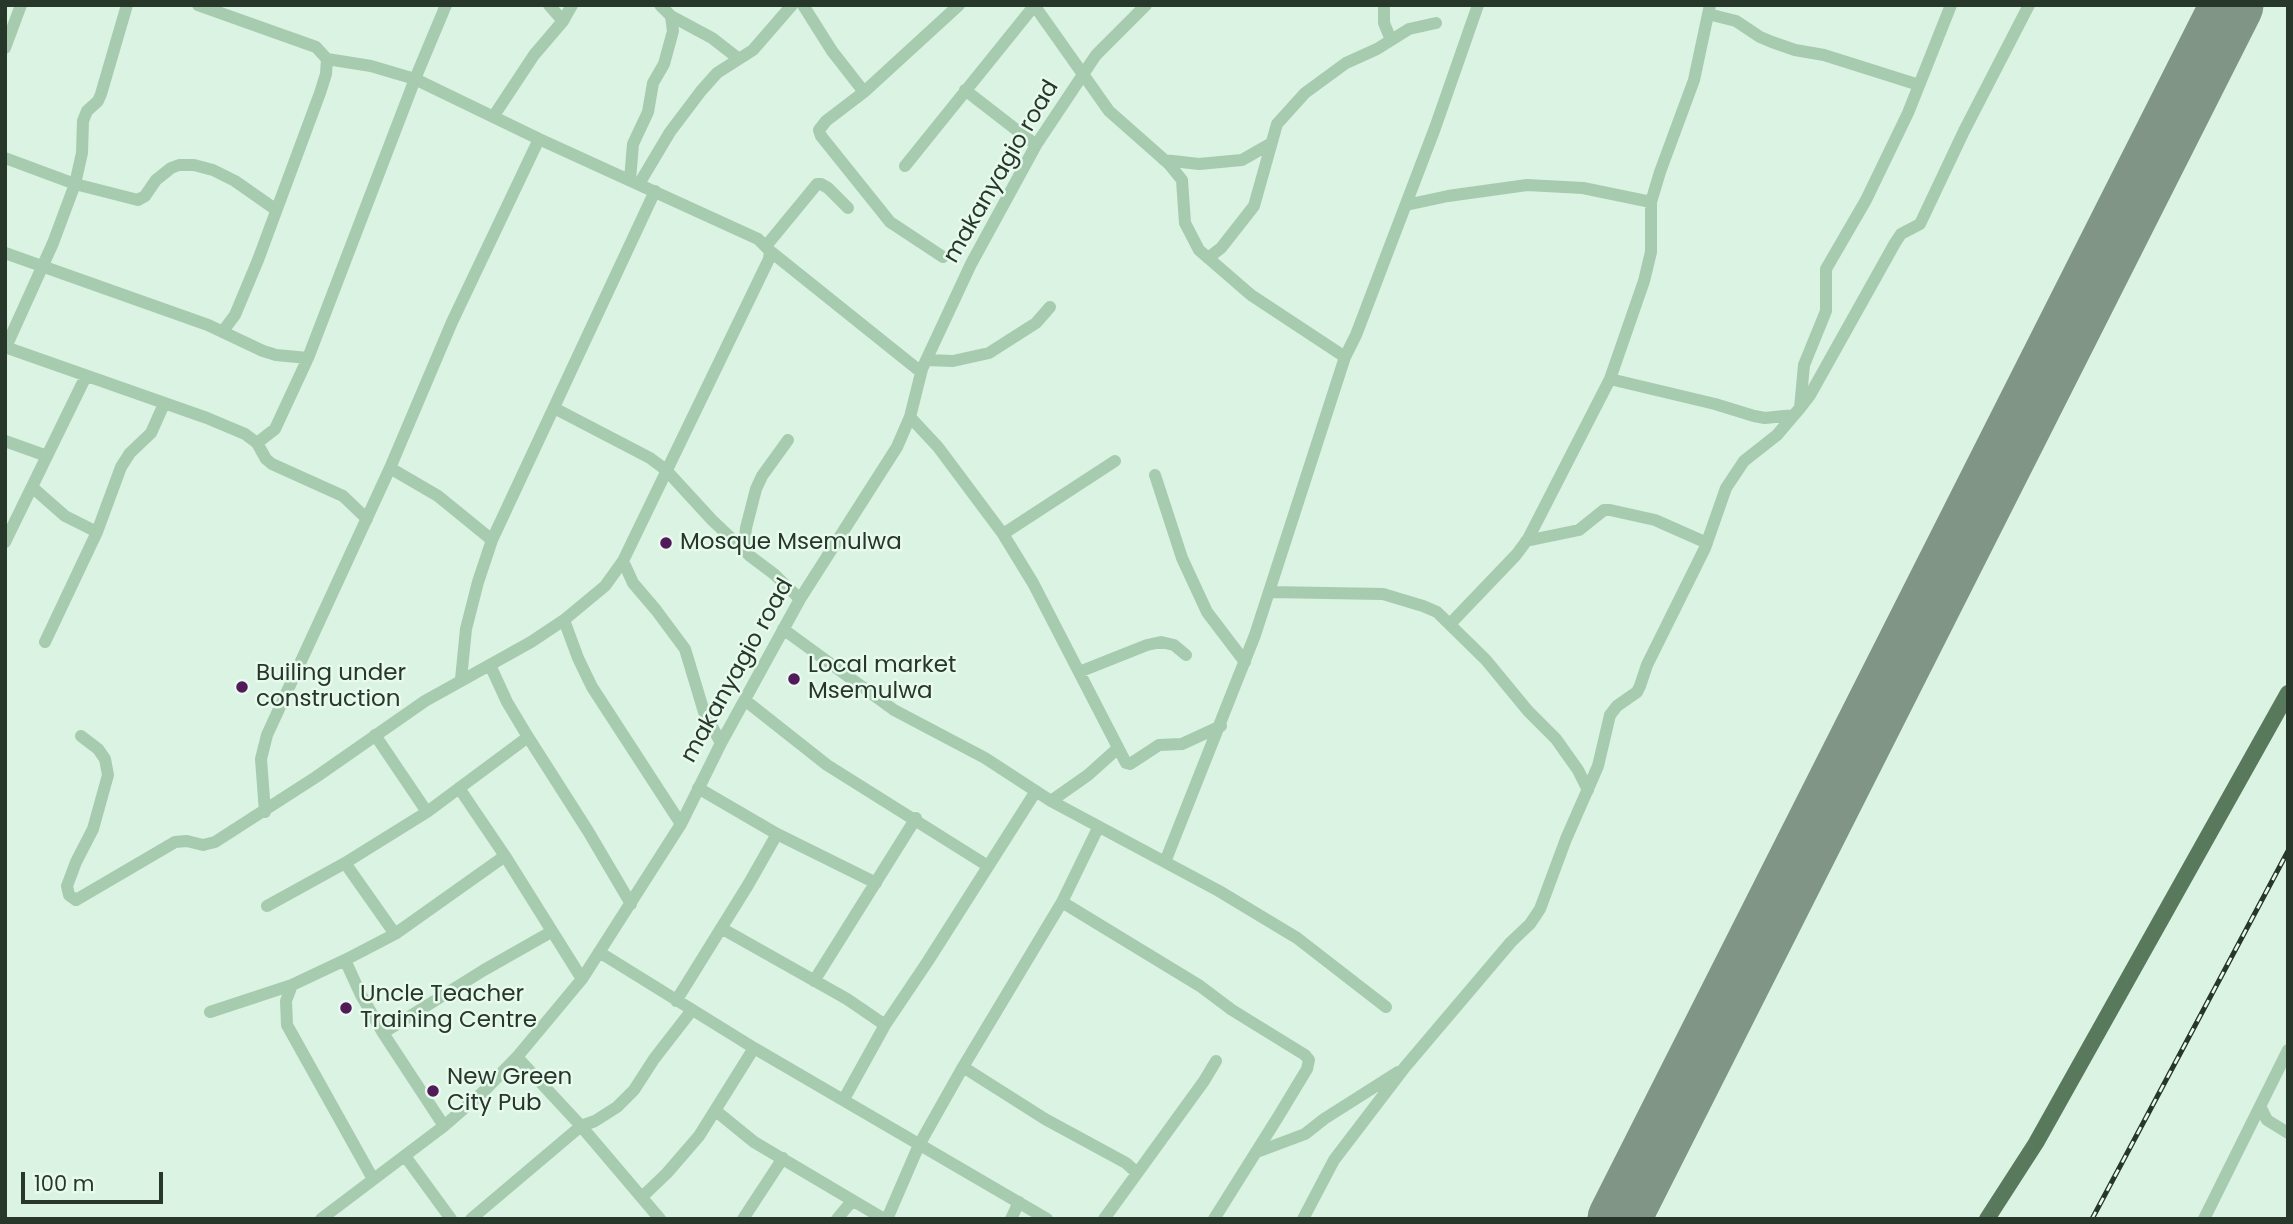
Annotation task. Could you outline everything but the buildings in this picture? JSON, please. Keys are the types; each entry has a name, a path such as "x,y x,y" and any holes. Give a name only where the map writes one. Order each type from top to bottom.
{"main road":[{"path":"1987,1219 2036,1143 2288,693"}],"street":[{"path":"5,48 21,5"},
{"path":"127,5 99,101 87,111 83,121 82,153 75,184 6,347 233,428 257,443 272,464 343,496 367,519"},
{"path":"198,5 305,43 322,51 327,59 320,93 235,315 222,331"},
{"path":"257,443 275,429 307,358 446,5"},
{"path":"549,5 563,22"},
{"path":"493,117 534,55 563,22 572,5"},
{"path":"660,5 671,16 712,38 738,59"},
{"path":"635,182 701,91 717,73 761,41 792,5"},
{"path":"803,5 832,51 864,92"},
{"path":"943,257 890,222 819,130 959,5"},
{"name":"makanyagio road","path":"321,1219 444,1126 517,1058 582,979 681,824 721,743 800,599 897,447 910,417 923,366 971,264 1036,145 1096,55 1146,5"},
{"path":"1384,5 1384,23 1391,40"},
{"path":"1165,862 1245,662 1345,357 1406,205 1478,5"},
{"path":"1797,412 1804,365 1826,311 1826,269 1866,200 1919,85 1951,5"},
{"path":"1303,1219 1334,1160 1405,1067 1511,942 1530,924 1540,909 1566,839 1598,766 1610,715 1617,706 1637,692 1647,665 1707,543 1731,478 1744,461 1777,435 1810,395 1900,234 1920,224 2029,5"},
{"path":"905,166 1034,6 1082,76 1116,119 1164,160 1182,180 1185,223 1199,250 1251,296 1345,357"},
{"path":"1450,624 1526,541 1610,379 1644,281 1651,252 1651,202 1694,80 1709,9 1772,42 1919,85"},
{"path":"635,182 633,144 648,112 653,83 670,48 673,31 671,16"},
{"path":"1208,258 1221,248 1254,206 1277,124 1305,93 1346,64 1409,29 1436,23"},
{"path":"327,59 371,66 415,79 758,239 923,366 989,353 1036,323 1050,307"},
{"path":"965,90 1036,145"},
{"path":"265,812 261,759 267,735 390,468 452,322 539,139"},
{"path":"1164,160 1199,164 1242,160 1270,144"},
{"path":"5,158 75,184 138,200 171,168 194,165 213,170 235,181 275,209"},
{"path":"81,736 98,749 105,759 108,775 93,828 67,886 66,891 73,899 80,899 175,842 202,845 215,842 265,812 461,679 531,642 564,620 605,586 623,561 763,273 768,249 817,184 828,188 848,208"},
{"path":"1406,205 1527,185 1583,188 1651,202"},
{"path":"461,679 466,629 492,540 654,191"},
{"path":"5,253 222,331 263,351 307,358"},
{"path":"5,542 86,376"},
{"path":"1610,379 1765,418 1797,412"},
{"path":"46,642 97,532 121,467 130,453 151,433 164,404"},
{"path":"554,408 650,458 666,470 712,520 800,599"},
{"path":"910,417 938,447 1003,534 1033,583 1126,763 1130,764 1159,745 1182,744 1221,726"},
{"path":"744,550 751,504 762,477 788,440"},
{"path":"5,441 47,456"},
{"path":"1003,534 1115,461"},
{"path":"390,468 438,496 492,540"},
{"path":"1155,475 1182,558 1207,612 1245,662"},
{"path":"32,487 65,516 97,532"},
{"path":"1526,541 1579,530 1604,510 1610,510 1655,520 1707,543"},
{"path":"623,561 633,583 685,649 704,712 721,743"},
{"path":"1269,592 1383,594 1437,612 1486,660 1513,694 1556,739 1588,790"},
{"path":"564,620 592,687 681,824"},
{"path":"783,629 894,710 985,758 1051,801 1219,891 1297,938 1386,1007"},
{"path":"1079,672 1161,642 1174,645 1186,655"},
{"path":"490,665 528,737 631,904"},
{"path":"746,701 827,765 916,818 988,866"},
{"path":"375,735 426,812"},
{"path":"267,906 345,863 426,812 528,737"},
{"path":"1051,801 1088,775 1117,749"},
{"path":"459,788 582,979"},
{"path":"698,788 777,834 876,883"},
{"path":"844,1099 885,1025 1036,791"},
{"path":"814,981 916,818"},
{"path":"868,1210 886,1219 919,1145 1062,902 1098,828"},
{"path":"676,1000 777,834"},
{"path":"210,1012 292,985 345,961 395,934 505,856"},
{"path":"345,863 395,934"},
{"path":"1062,902 1200,986 1309,1060 1307,1069 1214,1219"},
{"path":"721,928 847,999 885,1025"},
{"path":"383,1033 551,932"},
{"path":"599,952 754,1048 1047,1219"},
{"path":"345,961 360,995 444,1126"},
{"path":"292,985 286,1001 286,1024 373,1179"},
{"path":"471,1219 581,1126 611,1111 634,1090 692,1010"},
{"path":"642,1197 684,1154 716,1111 754,1048"},
{"path":"2204,1219 2288,1049"},
{"path":"517,1058 581,1126 660,1219"},
{"path":"1104,1219 1216,1061"},
{"path":"963,1067 1045,1119 1126,1163 1137,1174"},
{"path":"1256,1153 1305,1134 1405,1067"},
{"path":"2260,1106 2267,1120 2288,1133"},
{"path":"716,1111 754,1142 783,1158 846,1212 868,1210 895,1197"},
{"path":"405,1156 451,1219"},
{"path":"743,1219 783,1158"},
{"path":"1011,1219 1019,1202"}],"runway":[{"path":"1619,1219 2232,5"}],"railway":[{"path":"2092,1219 2288,851"}],"place":[{"name":"Mosque Msemulwa","path":"666,543"},
{"name":"Local market Msemulwa","path":"794,679"},
{"name":"Builing under construction","path":"242,687"},
{"name":"Uncle Teacher Training Centre","path":"346,1008"},
{"name":"New Green City Pub","path":"433,1091"}]}
